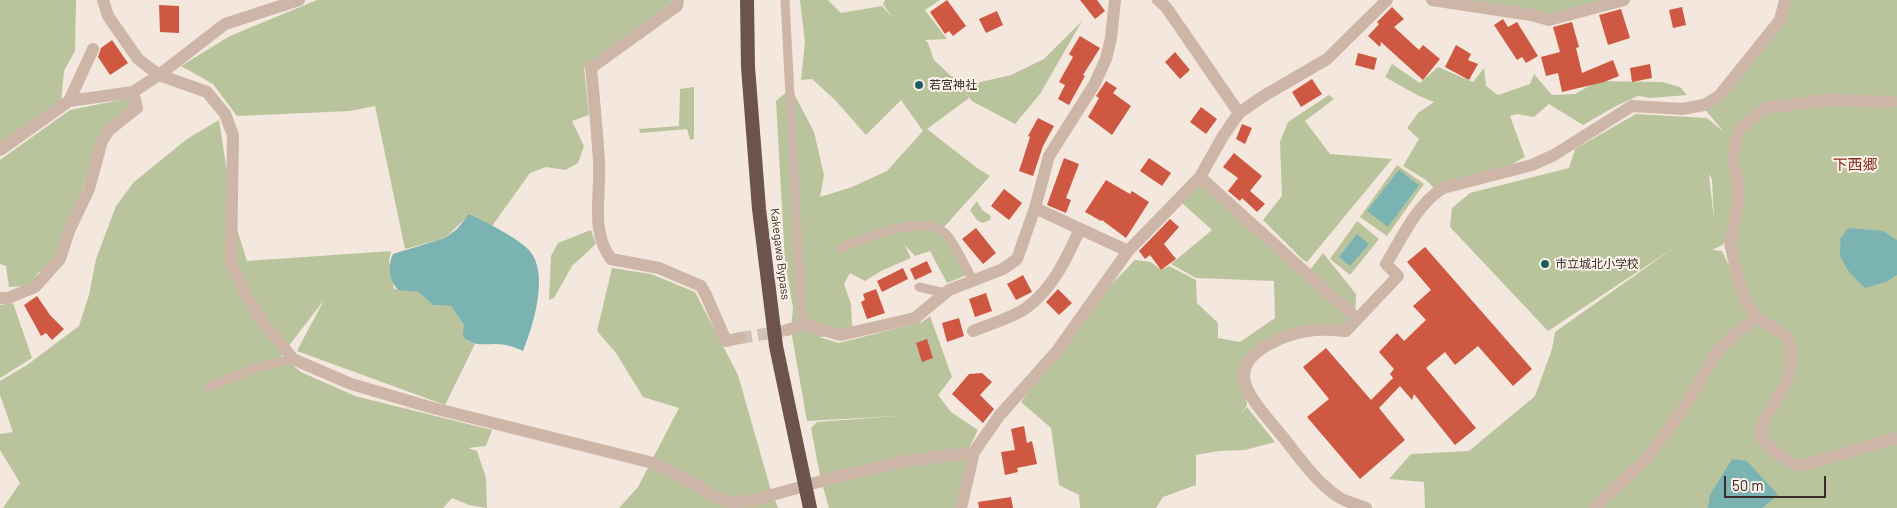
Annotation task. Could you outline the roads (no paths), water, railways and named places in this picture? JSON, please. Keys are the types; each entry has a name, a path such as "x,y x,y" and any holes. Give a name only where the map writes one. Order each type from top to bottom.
{"highway":[{"name":"Kakegawa Bypass","path":"748,0 748,67 759,209 776,346 810,508"}],"street":[{"path":"103,0 108,16 138,59 160,75 207,92 225,114 233,135 231,263 244,291 262,321 292,359 351,384 433,408 654,463 717,498 734,503 754,500 840,476 907,461 974,452"},
{"path":"0,150 69,101 133,92 160,75 225,24 299,0"},
{"path":"678,0 677,6 591,68 600,163 598,225 604,250 611,259 659,268 701,286 726,340 740,338"},
{"path":"787,330 804,325 841,335 915,318 949,290 1003,269 1017,259 1035,208 1049,156 1094,84 1106,59 1111,38 1115,0"},
{"path":"1158,0 1170,13 1239,113"},
{"path":"961,508 974,452 999,416 1057,351 1128,251 1200,177 1223,136 1239,113 1262,97 1327,59 1387,0"},
{"path":"1432,0 1531,15 1549,20 1624,0"},
{"path":"1366,508 1338,497 1313,474 1253,400 1244,378 1246,364 1255,353 1270,343 1290,335 1315,330 1346,331 1398,276 1386,264 1411,222 1432,194 1443,188 1532,165 1554,155 1632,106 1682,109 1704,106 1720,96 1780,20 1784,0"},
{"path":"69,101 92,49"},
{"path":"0,298 8,298 35,287 60,259 69,231 89,189 102,141 109,130 137,108 133,92"},
{"path":"1892,102 1825,100 1798,102 1766,108 1742,127 1736,138 1733,163 1738,181 1738,205 1730,243 1744,298 1757,318 1785,335 1792,349 1789,376 1763,424 1761,437 1770,449 1790,463 1801,466 1897,438"},
{"path":"1200,177 1357,319"},
{"path":"1035,208 1128,251"},
{"path":"973,331 1026,308 1049,286 1069,253 1080,229"},
{"path":"1594,508 1649,456 1683,409 1718,351 1736,333 1757,318"}],"lane":[{"path":"786,0 800,286 804,325"},
{"path":"841,248 874,234 892,229 910,226 937,228 946,234 973,280"},
{"path":"919,287 945,294"},
{"path":"209,387 258,367 292,359"}],"water":[{"path":"1399,170 1419,185 1388,227 1367,211"},
{"path":"469,214 517,240 529,250 535,260 539,285 538,300 523,351 503,345 478,344 466,340 463,336 464,325 451,306 433,305 418,292 398,290 391,277 390,268 393,254 445,238 457,229"},
{"path":"1848,228 1883,231 1897,240 1897,275 1886,282 1865,288 1861,285 1847,269 1840,255 1840,239"},
{"path":"1357,234 1369,244 1350,266 1339,257"},
{"path":"1732,459 1747,461 1778,495 1762,508 1708,508 1710,495"}],"tunnel":[{"path":"740,338 784,331"}],"place":[{"name":"若宮神社","path":"919,85"},
{"name":"市立城北小学校","path":"1545,264"}],"district":[{"name":"下西郷","path":"1855,165"}]}
